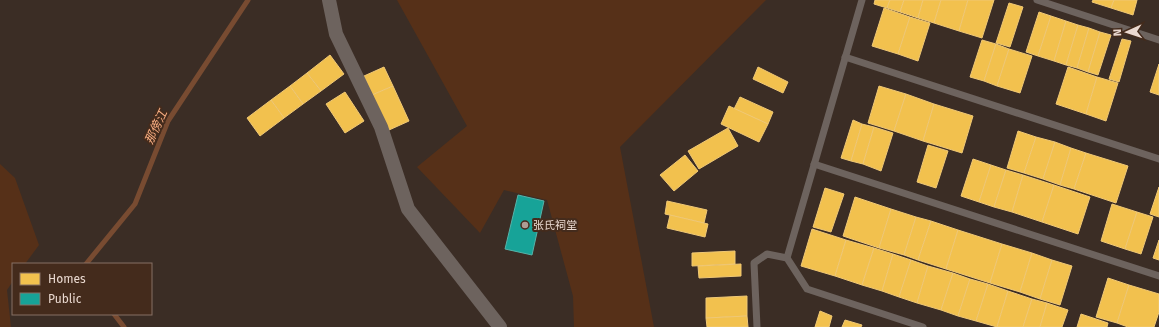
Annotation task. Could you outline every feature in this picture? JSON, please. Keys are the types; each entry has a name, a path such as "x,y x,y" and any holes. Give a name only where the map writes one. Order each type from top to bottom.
{"street":[{"path":"329,0 336,34 381,127 408,209 500,327"}],"lane":[{"path":"787,258 862,0"},
{"path":"1037,0 1159,40"},
{"path":"845,57 1159,159"},
{"path":"814,164 1159,276"},
{"path":"757,327 754,263 767,254 787,258 807,289 923,327"}],"shaded area":[{"path":"397,0 766,0 620,147 654,327 574,327 573,296 547,200 504,190 480,233 417,167 467,126"},
{"path":"0,164 15,178 39,245 26,263 12,263 12,282 7,290 11,327 0,327"}],"building: Homes":[{"path":"875,0 890,0 887,8 874,4"},
{"path":"890,0 904,0 900,12 887,8"},
{"path":"904,0 923,0 918,18 900,12"},
{"path":"923,0 941,0 934,23 918,18"},
{"path":"941,0 968,0 959,31 934,23"},
{"path":"968,0 994,0 982,38 959,31"},
{"path":"1093,0 1114,0 1111,8 1092,2"},
{"path":"1114,0 1137,0 1133,15 1111,8"},
{"path":"1009,3 1023,7 1010,47 996,43"},
{"path":"884,8 910,17 898,54 872,46"},
{"path":"1039,12 1051,16 1038,56 1026,52"},
{"path":"1051,16 1066,21 1054,61 1038,56"},
{"path":"910,17 930,23 918,61 898,54"},
{"path":"1066,21 1078,25 1066,65 1054,61"},
{"path":"1078,25 1089,28 1077,68 1066,65"},
{"path":"1089,28 1100,32 1088,72 1077,68"},
{"path":"1100,32 1111,35 1098,75 1088,72"},
{"path":"1122,39 1131,41 1119,82 1109,79"},
{"path":"982,40 996,44 984,81 970,77"},
{"path":"996,44 1009,49 997,86 984,81"},
{"path":"1009,49 1032,56 1020,93 997,86"},
{"path":"330,55 344,74 321,91 307,73"},
{"path":"1159,64 1159,95 1150,92"},
{"path":"384,67 393,86 372,95 364,76"},
{"path":"758,67 788,82 783,93 753,79"},
{"path":"1068,67 1097,77 1086,114 1056,104"},
{"path":"307,73 321,91 303,104 290,86"},
{"path":"1097,77 1118,83 1106,121 1086,114"},
{"path":"290,86 303,104 284,118 271,100"},
{"path":"393,86 409,121 389,130 372,95"},
{"path":"879,86 906,94 894,131 868,123"},
{"path":"345,92 364,121 345,133 326,104"},
{"path":"906,94 934,104 923,141 894,131"},
{"path":"740,97 773,112 768,124 734,109"},
{"path":"271,100 284,118 260,136 247,118"},
{"path":"934,104 973,116 962,153 923,141"},
{"path":"729,106 768,124 759,142 721,124"},
{"path":"853,120 862,124 851,161 841,158"},
{"path":"862,124 874,127 863,164 851,161"},
{"path":"874,127 893,133 881,171 863,164"},
{"path":"728,128 738,146 699,169 688,151"},
{"path":"1018,131 1036,137 1024,173 1007,168"},
{"path":"1036,137 1055,142 1043,179 1024,173"},
{"path":"1055,142 1071,148 1060,185 1043,179"},
{"path":"928,145 948,151 936,188 917,182"},
{"path":"1071,148 1086,153 1074,189 1060,185"},
{"path":"1086,153 1128,166 1116,203 1074,189"},
{"path":"685,155 698,171 674,191 660,175"},
{"path":"973,159 991,165 979,202 961,196"},
{"path":"991,165 1006,170 994,207 979,202"},
{"path":"1006,170 1023,175 1012,212 994,207"},
{"path":"1023,175 1054,185 1042,222 1012,212"},
{"path":"1054,185 1090,197 1078,234 1042,222"},
{"path":"1159,187 1159,217 1150,214"},
{"path":"825,188 844,194 831,232 813,227"},
{"path":"855,197 891,209 879,248 843,236"},
{"path":"667,201 707,210 704,223 665,214"},
{"path":"1112,204 1137,212 1125,249 1101,241"},
{"path":"891,209 916,217 904,255 879,248"},
{"path":"1137,212 1153,217 1141,254 1125,249"},
{"path":"670,215 708,224 705,237 667,228"},
{"path":"916,217 931,221 918,260 904,255"},
{"path":"931,221 958,230 946,269 918,260"},
{"path":"812,229 846,240 835,276 801,266"},
{"path":"958,230 1002,244 990,283 946,269"},
{"path":"846,240 874,248 862,285 835,276"},
{"path":"1159,240 1159,260 1153,258"},
{"path":"1002,244 1032,253 1020,292 990,283"},
{"path":"874,248 893,254 882,291 862,285"},
{"path":"735,251 735,264 692,266 692,253"},
{"path":"1032,253 1052,260 1040,299 1020,292"},
{"path":"893,254 911,260 899,297 882,291"},
{"path":"911,260 928,266 917,303 899,297"},
{"path":"1052,260 1072,266 1060,305 1040,299"},
{"path":"741,264 741,276 699,278 698,266"},
{"path":"928,266 953,273 941,310 917,303"},
{"path":"953,273 970,279 958,316 941,310"},
{"path":"1108,278 1129,285 1117,323 1096,317"},
{"path":"970,279 988,284 976,321 958,316"},
{"path":"988,284 1008,291 997,327 976,321"},
{"path":"1129,285 1159,294 1159,312 1154,327 1128,327 1117,323"},
{"path":"1008,291 1032,299 1023,327 997,327"},
{"path":"747,296 747,316 706,318 706,298"},
{"path":"1032,299 1047,303 1040,327 1023,327"},
{"path":"1047,303 1068,310 1062,327 1040,327"},
{"path":"820,311 832,316 829,327 815,327"},
{"path":"1081,314 1108,323 1107,327 1077,327"},
{"path":"747,316 748,327 707,327 706,318"},
{"path":"845,320 862,325 861,327 842,327"}],"building: Public":[{"name":"张氏祠堂","path":"518,195 544,201 532,255 505,249"}],"waterway":[{"name":"那傍江","path":"87,263 135,204 168,121 248,0"},
{"name":"那傍江","path":"115,315 124,327"}],"place":[{"name":"张氏祠堂","path":"525,225"}]}
